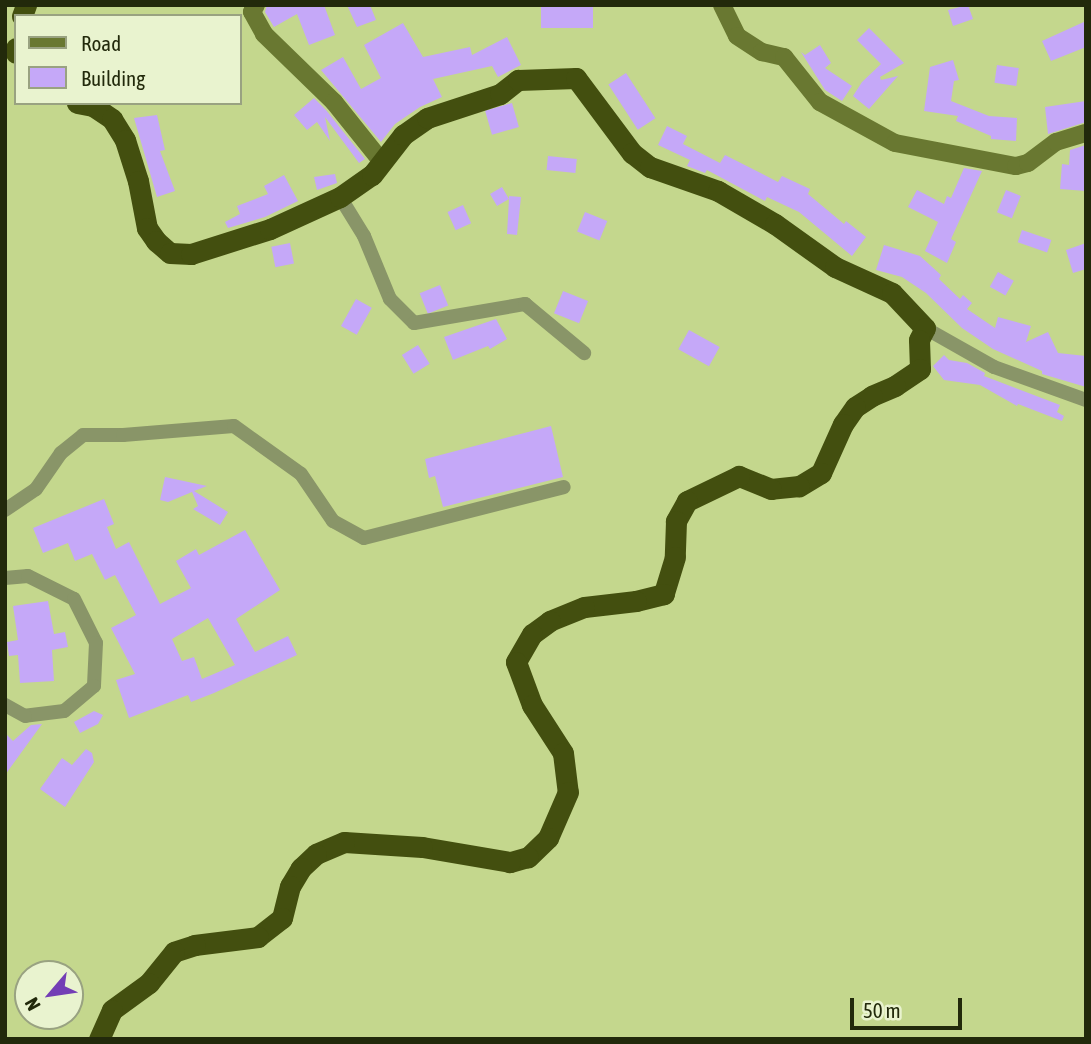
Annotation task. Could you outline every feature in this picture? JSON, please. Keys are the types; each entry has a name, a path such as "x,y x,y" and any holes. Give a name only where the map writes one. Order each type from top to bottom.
{"highway":[{"path":"87,105 112,119 124,140 138,181 147,228 170,253 191,254 270,229 340,197 372,175 403,135 426,118 500,94 518,80 576,78 632,153 650,167 718,191 775,224 835,267 892,293 925,328 919,341 919,369 895,386 855,407 843,424 821,473 799,486 771,489 738,476 687,501 676,521 675,558 664,594 636,601 584,607 550,621 532,634 516,662 532,705 563,753 568,792 548,838 528,856 510,862 422,847 344,842 316,854 301,868 290,886 282,918 257,937 195,945 174,952 149,983 112,1010 99,1039"}],"street":[{"path":"256,5 253,12 264,34 334,102 382,162"},
{"path":"722,5 737,36 755,48 785,57 820,102 895,143 926,151 977,156 1016,166 1028,163 1056,142 1086,133"},
{"path":"340,197 364,236 390,299 414,323 524,304 584,353"},
{"path":"925,328 994,367 1086,400"},
{"path":"5,510 36,489 61,453 83,435 123,435 234,426 300,474 333,521 364,538 564,487"},
{"path":"5,578 28,576 74,599 96,643 94,686 64,711 25,716 5,705"}],"building":[{"path":"267,5 324,5 335,35 309,45 297,14 274,27 265,12"},
{"path":"347,5 370,5 376,20 357,27"},
{"path":"541,5 593,5 593,28 541,28"},
{"path":"968,5 973,19 953,26 948,10"},
{"path":"1086,21 1086,47 1051,61 1042,41"},
{"path":"403,23 423,57 470,47 472,55 507,37 521,65 498,77 492,66 433,79 442,97 420,107 395,124 381,142 321,70 343,57 361,89 381,78 364,45"},
{"path":"869,28 904,63 880,77 881,80 898,76 869,109 853,96 862,82 881,64 857,40"},
{"path":"820,45 831,63 825,68 852,86 842,101 825,90 801,52 805,55"},
{"path":"953,60 959,80 954,81 951,101 989,116 1017,118 1016,141 991,139 991,136 956,121 958,116 924,111 930,67"},
{"path":"997,65 1019,68 1016,86 994,83"},
{"path":"626,73 655,118 638,130 608,84"},
{"path":"314,98 365,159 359,163 325,117 330,141 317,122 307,130 294,115"},
{"path":"1086,101 1086,122 1048,134 1045,107"},
{"path":"512,103 519,127 492,135 485,111"},
{"path":"157,115 165,150 160,151 175,191 157,197 134,118"},
{"path":"667,126 687,136 683,144 720,163 725,155 778,182 782,176 810,189 808,194 844,224 846,221 866,237 852,256 799,212 767,197 765,201 707,170 705,173 687,166 690,160 658,145"},
{"path":"1086,145 1086,191 1060,189 1062,164 1069,165 1070,150"},
{"path":"548,156 577,159 575,173 547,170"},
{"path":"964,168 982,171 951,239 956,242 947,263 925,251 938,222 908,207 917,190 944,204 947,196 951,198"},
{"path":"335,174 337,183 317,190 314,177"},
{"path":"284,175 298,201 265,217 228,228 225,222 240,214 237,206 268,194 264,186"},
{"path":"502,187 509,199 497,206 490,194"},
{"path":"1006,190 1021,196 1012,218 997,212"},
{"path":"509,196 521,197 517,235 507,234"},
{"path":"463,205 471,223 456,230 447,212"},
{"path":"585,212 607,221 599,240 577,231"},
{"path":"1022,230 1051,240 1047,252 1018,242"},
{"path":"290,243 294,264 275,267 271,247"},
{"path":"1086,243 1086,269 1073,273 1066,250"},
{"path":"884,245 920,256 941,275 939,279 960,299 963,295 972,303 967,309 995,328 998,317 1031,326 1026,342 1048,332 1058,353 1086,356 1086,387 1042,374 1042,371 993,349 962,328 926,293 902,277 876,270"},
{"path":"998,272 1014,281 1006,296 990,287"},
{"path":"440,285 448,305 428,314 420,293"},
{"path":"563,291 588,301 579,323 554,313"},
{"path":"356,299 372,308 357,335 341,326"},
{"path":"496,319 507,339 490,349 488,346 453,360 444,337"},
{"path":"689,330 720,347 709,366 678,349"},
{"path":"418,345 430,364 414,374 402,355"},
{"path":"944,355 949,360 967,363 985,373 984,376 1060,405 1057,412 1064,416 1062,421 1018,404 1017,406 980,385 944,380 933,366"},
{"path":"551,426 563,477 443,507 435,476 429,478 425,459"},
{"path":"165,477 207,486 194,491 228,512 220,525 193,509 198,506 192,492 168,502 160,500"},
{"path":"104,499 114,524 107,527 116,549 129,542 160,604 191,588 176,561 196,549 199,555 245,530 280,590 236,619 255,652 288,636 297,655 191,702 188,695 129,718 116,680 135,674 111,628 136,615 115,575 105,580 92,554 75,561 68,543 43,553 33,528","holes":["208,618 235,665 202,679 194,657 182,661 172,639"]},
{"path":"48,601 54,634 65,632 68,647 52,650 54,681 20,683 18,655 9,656 7,642 18,640 13,606"},
{"path":"94,711 103,715 98,724 80,733 74,722"},
{"path":"42,724 5,775 5,733 13,741 31,725"},
{"path":"86,749 92,753 94,762 65,807 40,789 62,758 72,765"}]}
